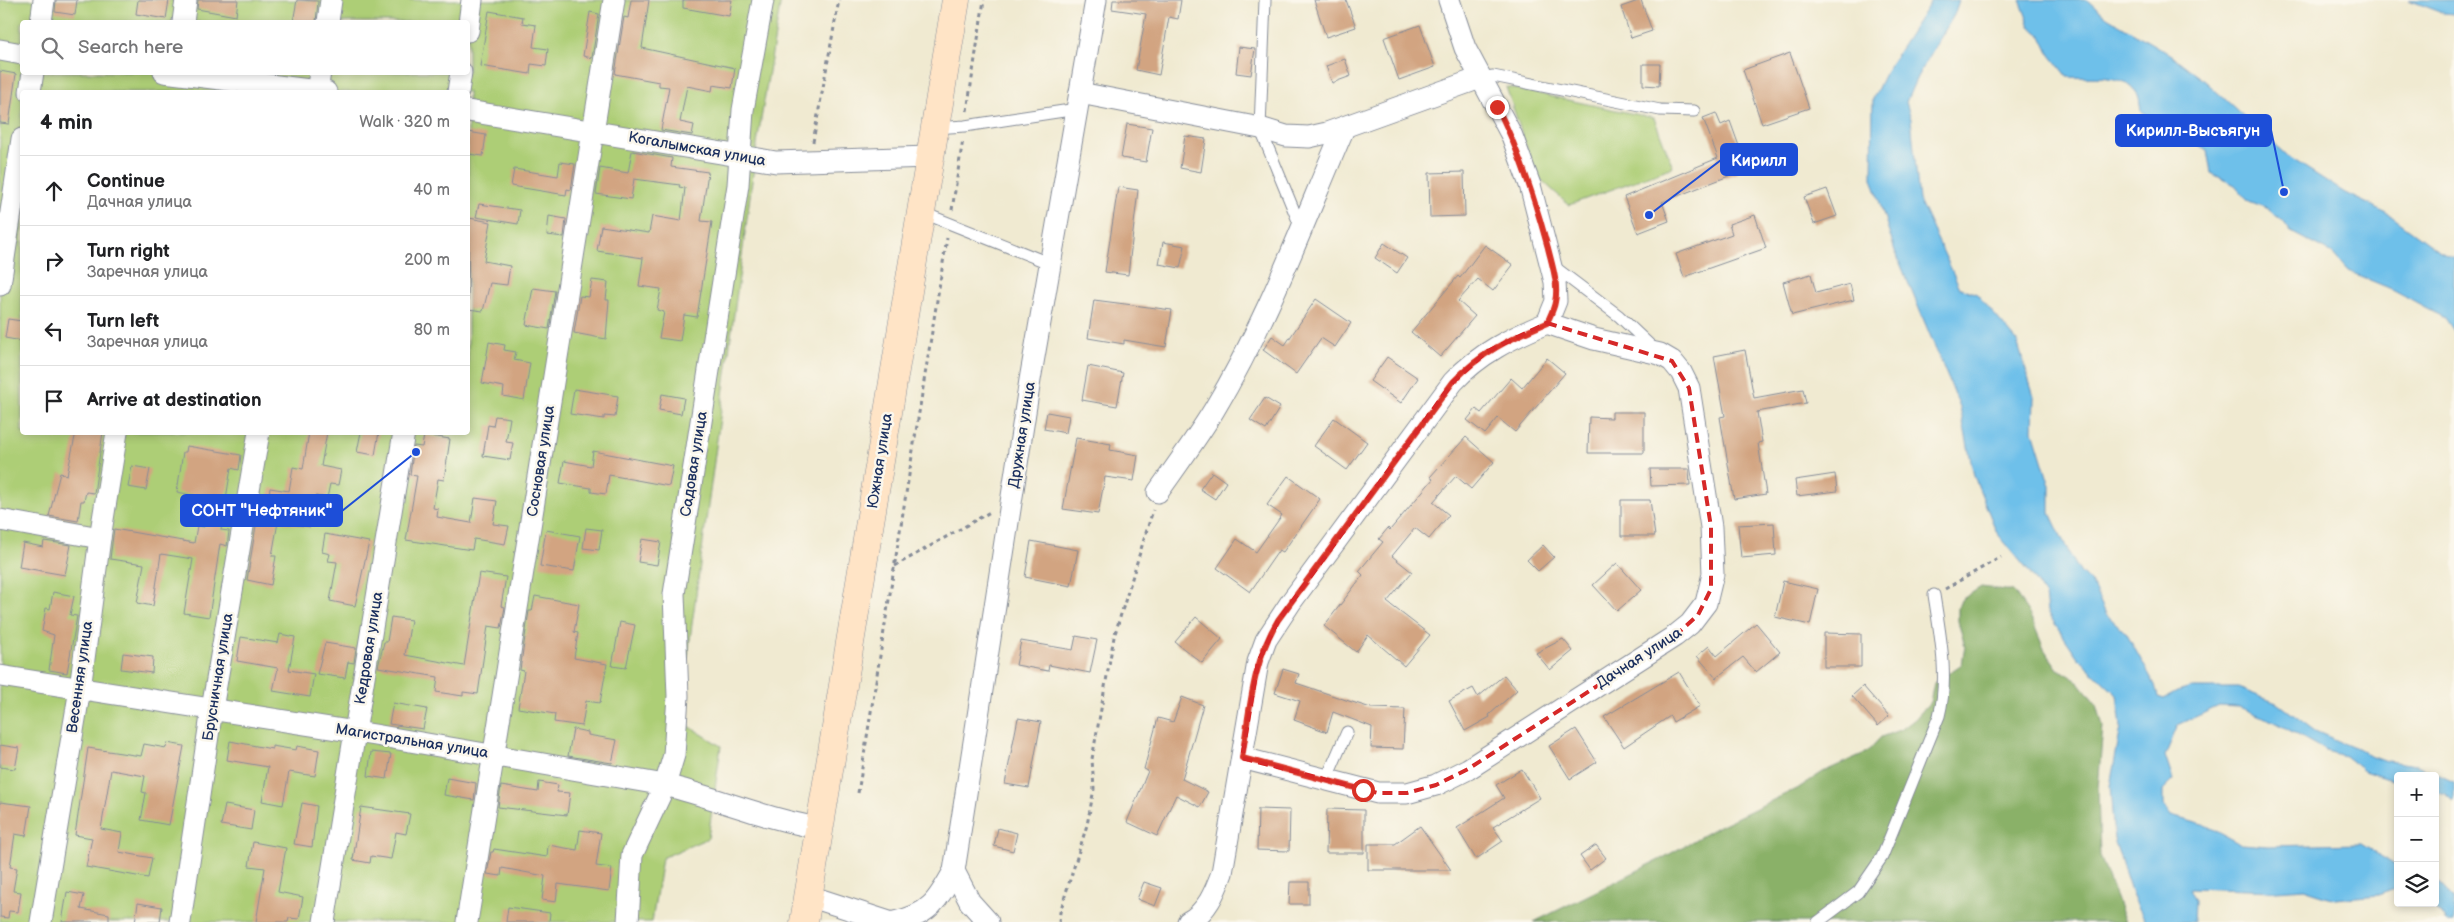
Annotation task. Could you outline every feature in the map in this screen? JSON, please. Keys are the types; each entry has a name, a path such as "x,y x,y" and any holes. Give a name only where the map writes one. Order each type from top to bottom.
{"street":[{"path":"41,20 44,0"},
{"path":"183,20 186,0"},
{"path":"328,20 331,0"},
{"path":"469,20 472,0"},
{"name":"Сосновая улица","path":"467,922 614,0"},
{"name":"Садовая улица","path":"628,922 632,855 665,785 674,755 678,696 674,594 738,185 743,110 763,0"},
{"name":"Южная улица","path":"804,922 956,0"},
{"name":"Дружная улица","path":"894,922 912,919 932,907 954,871 1030,380 1096,0"},
{"path":"1188,922 1196,918 1208,904 1222,873 1258,662 1266,640 1278,620 1458,377 1486,352 1547,323 1556,301 1556,282 1530,185 1512,136 1465,48 1449,0"},
{"path":"0,50 20,54"},
{"path":"30,90 33,75"},
{"path":"458,90 461,75"},
{"path":"172,78 320,87"},
{"path":"1079,101 1260,128 1286,136 1309,137 1344,128 1480,78"},
{"name":"Когалымская улица","path":"470,111 776,162 929,157"},
{"path":"1158,492 1213,411 1233,375 1287,262 1344,128"},
{"path":"0,285 20,152"},
{"name":"Дачная улица","path":"1242,758 1378,793 1407,793 1436,786 1468,769 1675,636 1698,615 1712,589 1714,559 1711,527 1689,388 1681,372 1672,361 1660,354 1594,339 1547,323"},
{"name":"Весенняя улица","path":"41,922 80,689 100,538 117,435"},
{"name":"Брусничная улица","path":"180,922 212,709 258,435"},
{"name":"Кедровая улица","path":"324,922 404,435"},
{"path":"0,520 100,538"},
{"name":"Магистральная улица","path":"0,676 355,732 665,785 692,791 764,817 819,828"},
{"path":"954,871 970,902 988,922"},
{"path":"809,896 889,922"}],"lane":[{"path":"1265,0 1260,128 1301,228"},
{"path":"1480,78 1494,76 1660,110 1694,111"},
{"path":"934,128 965,126 1079,101"},
{"path":"921,212 1051,264"},
{"path":"1552,265 1619,316 1660,354"},
{"path":"1818,922 1858,892 1882,857 1939,716 1944,696 1939,626 1934,595"},
{"path":"1326,780 1347,732"}],"path":[{"path":"809,162 839,0"},
{"path":"858,793 984,0"},
{"path":"1059,922 1060,912 1087,825 1094,789 1092,759 1114,638 1158,492"},
{"path":"895,566 1012,500"},
{"path":"1934,595 2000,557"}],"highlighted area":[{"path":"1547,323 1672,361 1689,388 1711,527 1711,589 1698,615 1675,636 1468,769 1436,785 1407,793 1378,793 1242,758 1258,662 1278,621 1453,382 1486,352"}],"green space":[{"path":"0,0 781,0 758,137 679,720 721,746 708,838 662,858 652,922 0,922"},
{"path":"1506,87 1654,118 1673,167 1569,205 1536,175"},
{"path":"1981,587 2013,591 2029,613 2044,649 2058,669 2079,682 2097,705 2103,726 2098,789 2100,856 2125,922 1534,922 1661,859 1719,826 1800,787 1823,772 1867,752 1881,737 1902,729 1915,719 1930,702 1934,683 1962,664 1965,646 1958,621 1958,608 1961,600"}],"water":[{"path":"1932,0 1959,0 1954,15 1917,77 1906,102 1911,119 1919,200 1960,288 1977,294 2017,341 2034,397 2033,431 2050,486 2050,513 2070,555 2080,572 2092,584 2106,614 2126,633 2155,685 2158,697 2164,699 2177,692 2191,688 2238,688 2279,704 2315,731 2387,761 2417,765 2432,772 2394,772 2394,781 2364,771 2345,756 2326,751 2275,722 2239,707 2219,706 2178,725 2165,756 2173,780 2163,790 2163,805 2171,816 2207,826 2240,844 2268,846 2361,844 2394,865 2394,889 2378,895 2335,899 2304,889 2276,891 2189,888 2195,901 2194,922 2146,922 2133,897 2114,839 2110,786 2121,727 2117,695 2079,659 2047,612 2045,596 2030,573 1997,533 1974,476 1960,407 1895,251 1872,178 1873,99 1887,69"},
{"path":"2020,0 2088,0 2107,17 2171,55 2205,81 2286,155 2345,193 2387,213 2439,251 2454,258 2454,331 2445,318 2394,290 2348,271 2333,254 2291,232 2283,221 2265,207 2249,201 2235,185 2211,173 2207,150 2141,111 2138,95 2125,82 2106,78 2067,77 2050,55 2040,34 2030,26"},
{"path":"2409,0 2454,0 2454,14 2443,13"},
{"path":"2439,775 2454,782 2454,802 2446,795 2439,793"},
{"path":"2439,883 2454,899 2454,922 2446,922 2445,918 2430,907 2439,907"}],"building":[{"path":"56,0 77,0 75,15 55,12"},
{"path":"138,0 169,0 166,19 136,14"},
{"path":"198,0 238,0 236,16 197,9"},
{"path":"297,0 318,1 316,20 293,20"},
{"path":"631,0 649,0 642,48 735,68 732,88 713,85 712,91 687,86 680,122 694,125 692,135 661,130 669,87 659,86 659,82 615,74 624,17 628,18"},
{"path":"683,0 732,0 729,16 683,8"},
{"path":"1113,0 1181,0 1178,19 1169,17 1159,75 1136,70 1146,14 1112,9"},
{"path":"1314,0 1346,0 1356,27 1326,37"},
{"path":"1641,0 1652,31 1631,38 1621,7"},
{"path":"489,11 523,17 522,23 536,25 533,47 548,49 546,66 531,64 530,74 480,66"},
{"path":"590,12 599,14 592,58 583,56"},
{"path":"1420,25 1435,67 1399,80 1384,38"},
{"path":"1239,47 1255,49 1251,75 1236,73"},
{"path":"1790,53 1809,108 1762,124 1743,70"},
{"path":"1345,59 1351,76 1332,83 1326,66"},
{"path":"1643,64 1660,64 1659,86 1643,85"},
{"path":"0,71 16,74 9,124 0,123"},
{"path":"1716,113 1721,125 1730,121 1739,146 1730,150 1739,172 1662,202 1669,221 1638,233 1624,197 1718,158 1703,118"},
{"path":"1127,124 1152,128 1146,162 1121,158"},
{"path":"470,132 486,135 483,156 470,154"},
{"path":"1185,136 1206,139 1201,172 1180,168"},
{"path":"632,151 672,158 671,167 708,172 701,221 712,222 697,317 684,315 680,341 659,338 664,312 657,310 661,289 639,286 643,258 597,251 601,226 649,233 652,216 681,221 685,188 679,187 680,185 634,179 631,199 596,194 600,168 628,173"},
{"path":"560,162 575,164 571,190 567,189 566,195 511,186 514,169 558,176"},
{"path":"1464,172 1465,216 1430,217 1429,173"},
{"path":"1118,187 1138,190 1128,275 1105,272"},
{"path":"1827,189 1837,216 1814,224 1804,197"},
{"path":"479,204 520,210 518,224 476,217"},
{"path":"1755,215 1766,248 1684,277 1676,254 1732,234 1729,224"},
{"path":"549,216 566,219 564,237 547,235"},
{"path":"470,218 491,222 484,261 510,266 507,285 490,283 483,311 470,309"},
{"path":"1163,242 1185,246 1180,268 1159,264"},
{"path":"1384,243 1407,258 1397,273 1375,258"},
{"path":"1485,245 1513,265 1493,291 1478,279 1458,301 1475,316 1440,357 1411,332 1458,276 1460,278"},
{"path":"1811,274 1816,293 1850,284 1854,300 1792,315 1783,282"},
{"path":"592,280 608,282 606,300 609,300 606,339 574,333 580,296 589,297"},
{"path":"533,288 555,291 549,329 526,325"},
{"path":"1316,299 1351,323 1335,347 1321,338 1296,374 1263,350 1272,336 1285,345"},
{"path":"1094,300 1172,310 1166,347 1124,340 1124,344 1088,338"},
{"path":"8,319 20,321 20,341 5,338"},
{"path":"489,342 505,345 504,350 516,352 514,360 530,363 524,400 503,396 504,387 482,383"},
{"path":"1745,350 1754,398 1803,389 1806,403 1757,412 1762,442 1758,443 1766,494 1734,499 1720,417 1725,416 1714,356"},
{"path":"1387,357 1418,378 1401,403 1370,381"},
{"path":"1547,358 1565,373 1515,432 1498,418 1485,434 1467,420 1476,409 1481,413 1511,378 1522,388"},
{"path":"1088,366 1123,373 1117,406 1082,400"},
{"path":"574,389 618,396 615,417 604,416 604,419 570,414"},
{"path":"662,394 684,398 681,414 659,410"},
{"path":"1265,398 1280,407 1266,430 1250,420"},
{"path":"1047,412 1069,416 1066,433 1044,429"},
{"path":"1612,412 1644,412 1644,453 1588,453 1589,417 1612,418"},
{"path":"495,416 510,418 506,442 513,443 510,460 483,456 488,425 493,426"},
{"path":"1334,418 1367,442 1347,470 1314,446"},
{"path":"75,435 103,435 94,493 86,492 84,501 81,501 78,521 49,516 60,473 67,475"},
{"path":"309,435 326,435 321,466 341,470 338,485 330,484 327,498 316,496 310,527 278,522 272,556 276,556 271,585 247,580 260,502 268,503 270,488 289,491 293,467 303,469"},
{"path":"360,435 378,435 375,455 357,452"},
{"path":"424,435 450,439 444,480 438,479 433,508 438,509 437,517 471,523 475,498 497,501 493,524 509,526 505,544 474,539 472,550 406,540 417,476 410,475 414,446 422,447"},
{"path":"1466,437 1494,462 1471,489 1456,476 1433,502 1449,515 1429,539 1415,528 1392,556 1412,572 1387,602 1430,635 1404,666 1368,635 1356,652 1324,626 1363,575 1359,571 1383,542 1379,539 1388,528 1390,530 1433,479 1430,477"},
{"path":"1076,438 1111,444 1110,450 1138,455 1134,481 1105,477 1098,514 1063,509"},
{"path":"187,446 241,455 239,470 231,468 221,530 229,531 227,546 220,544 209,617 184,613 193,559 161,554 153,606 137,603 144,564 110,559 114,529 194,543 197,526 204,527 208,498 177,492 183,452 186,452"},
{"path":"593,451 673,466 669,486 609,475 606,494 591,492 591,488 560,483 564,461 591,466"},
{"path":"132,466 150,469 146,490 128,487"},
{"path":"1650,469 1689,469 1690,485 1651,486"},
{"path":"1212,472 1226,482 1215,499 1200,489"},
{"path":"1835,474 1837,491 1797,496 1795,480"},
{"path":"1288,476 1320,499 1283,552 1279,550 1250,592 1217,568 1237,539 1256,552 1282,515 1267,505"},
{"path":"1621,500 1650,500 1655,536 1621,536"},
{"path":"1774,523 1776,555 1741,558 1738,525"},
{"path":"586,528 602,530 599,550 583,548"},
{"path":"546,530 580,536 574,571 540,566"},
{"path":"325,534 369,542 355,606 330,601 337,562 328,561 330,554 322,552"},
{"path":"642,539 661,542 657,565 638,562"},
{"path":"44,541 71,545 65,575 19,567 23,543 43,547"},
{"path":"1031,541 1078,550 1071,586 1025,577"},
{"path":"1543,545 1554,557 1538,571 1527,560"},
{"path":"1617,563 1641,590 1617,611 1593,585"},
{"path":"479,573 506,577 501,606 505,607 501,628 488,626 478,694 463,692 463,696 436,692 438,677 378,667 384,642 387,642 391,617 411,620 405,655 464,666"},
{"path":"1783,581 1818,589 1810,625 1775,617"},
{"path":"53,592 74,596 70,615 77,616 67,673 49,670 54,635 42,631 46,608 50,609"},
{"path":"535,596 579,604 574,632 578,633 574,658 607,664 600,703 586,701 582,726 554,722 555,714 518,708 524,671 520,670 529,611 532,611"},
{"path":"1196,617 1222,639 1202,663 1175,642"},
{"path":"620,622 635,625 626,668 612,666"},
{"path":"1756,623 1780,652 1756,672 1743,657 1716,678 1697,656 1709,646 1717,656"},
{"path":"1824,633 1861,634 1861,667 1824,667"},
{"path":"280,634 295,637 289,670 314,674 310,697 273,691 278,668 237,661 241,637 278,643"},
{"path":"1076,636 1097,640 1090,673 1049,665 1048,671 1016,665 1021,641 1073,650"},
{"path":"1563,639 1573,651 1550,670 1536,653"},
{"path":"325,643 356,648 354,663 348,662 345,678 317,674"},
{"path":"123,653 153,657 152,673 121,669"},
{"path":"1283,669 1299,674 1296,683 1349,701 1371,708 1405,709 1403,749 1371,748 1372,727 1333,712 1327,732 1294,720 1300,701 1275,693"},
{"path":"1679,672 1700,706 1673,722 1670,716 1624,747 1604,717"},
{"path":"1504,675 1517,690 1489,715 1490,717 1465,731 1449,701 1473,688 1478,697"},
{"path":"1863,686 1889,716 1878,726 1852,696"},
{"path":"1182,697 1203,705 1182,779 1208,792 1200,807 1176,795 1157,836 1127,822 1148,771 1144,769 1158,718 1173,722"},
{"path":"393,703 427,709 423,729 389,724"},
{"path":"1018,718 1041,722 1029,788 1005,784"},
{"path":"573,729 588,732 588,735 617,740 612,763 568,756"},
{"path":"1576,729 1597,762 1570,779 1549,746"},
{"path":"230,741 272,749 272,746 296,750 297,746 319,750 315,776 289,772 283,805 262,801 268,767 227,760"},
{"path":"167,743 184,746 169,825 141,820 146,793 142,792 145,776 111,770 101,829 122,833 119,852 152,858 148,878 86,867 92,838 75,835 88,748 141,756 144,744 166,748"},
{"path":"0,745 19,748 15,769 0,767"},
{"path":"371,752 391,754 387,779 368,776"},
{"path":"1522,769 1540,798 1493,827 1503,841 1476,859 1457,828 1504,798 1496,785"},
{"path":"447,778 476,783 474,800 444,795"},
{"path":"539,782 558,785 557,792 570,793 567,815 498,807 501,786 538,792"},
{"path":"0,802 31,806 26,836 15,834 10,867 17,868 13,891 21,892 18,912 9,911 8,918 0,917"},
{"path":"302,803 317,806 312,847 294,844"},
{"path":"225,805 254,810 251,830 221,825"},
{"path":"361,807 410,814 406,834 396,832 391,859 371,856 370,863 353,860"},
{"path":"1258,809 1290,810 1289,851 1257,850"},
{"path":"1327,809 1364,810 1364,853 1326,853"},
{"path":"1420,826 1451,870 1368,870 1368,844 1395,844"},
{"path":"998,828 1017,833 1013,851 994,846"},
{"path":"580,830 601,833 596,866 612,868 609,891 558,884 556,902 542,900 545,876 502,868 501,876 487,874 491,852 494,849 547,857 548,845 577,850"},
{"path":"253,842 286,848 278,892 303,897 299,919 289,918 288,922 256,922 265,868 249,866"},
{"path":"1596,845 1606,858 1590,870 1580,856"},
{"path":"1144,882 1162,888 1155,906 1137,899"},
{"path":"1290,882 1309,882 1309,904 1289,904"},
{"path":"67,892 84,895 81,909 109,914 109,922 62,922"},
{"path":"138,903 162,907 160,922 135,922"},
{"path":"508,907 550,913 549,922 506,922"}],"place":[{"name":"Кирилл-Высъягун","path":"2284,192"},
{"name":"Кирилл","path":"1649,215"},
{"name":"СОНТ \"Нефтяник\"","path":"416,452"}],"route":[{"path":"1363,790 1242,758 1258,662 1266,640 1278,620 1453,382 1468,366 1486,352 1547,323 1556,301 1556,282 1530,185 1512,136 1497,107"}]}
